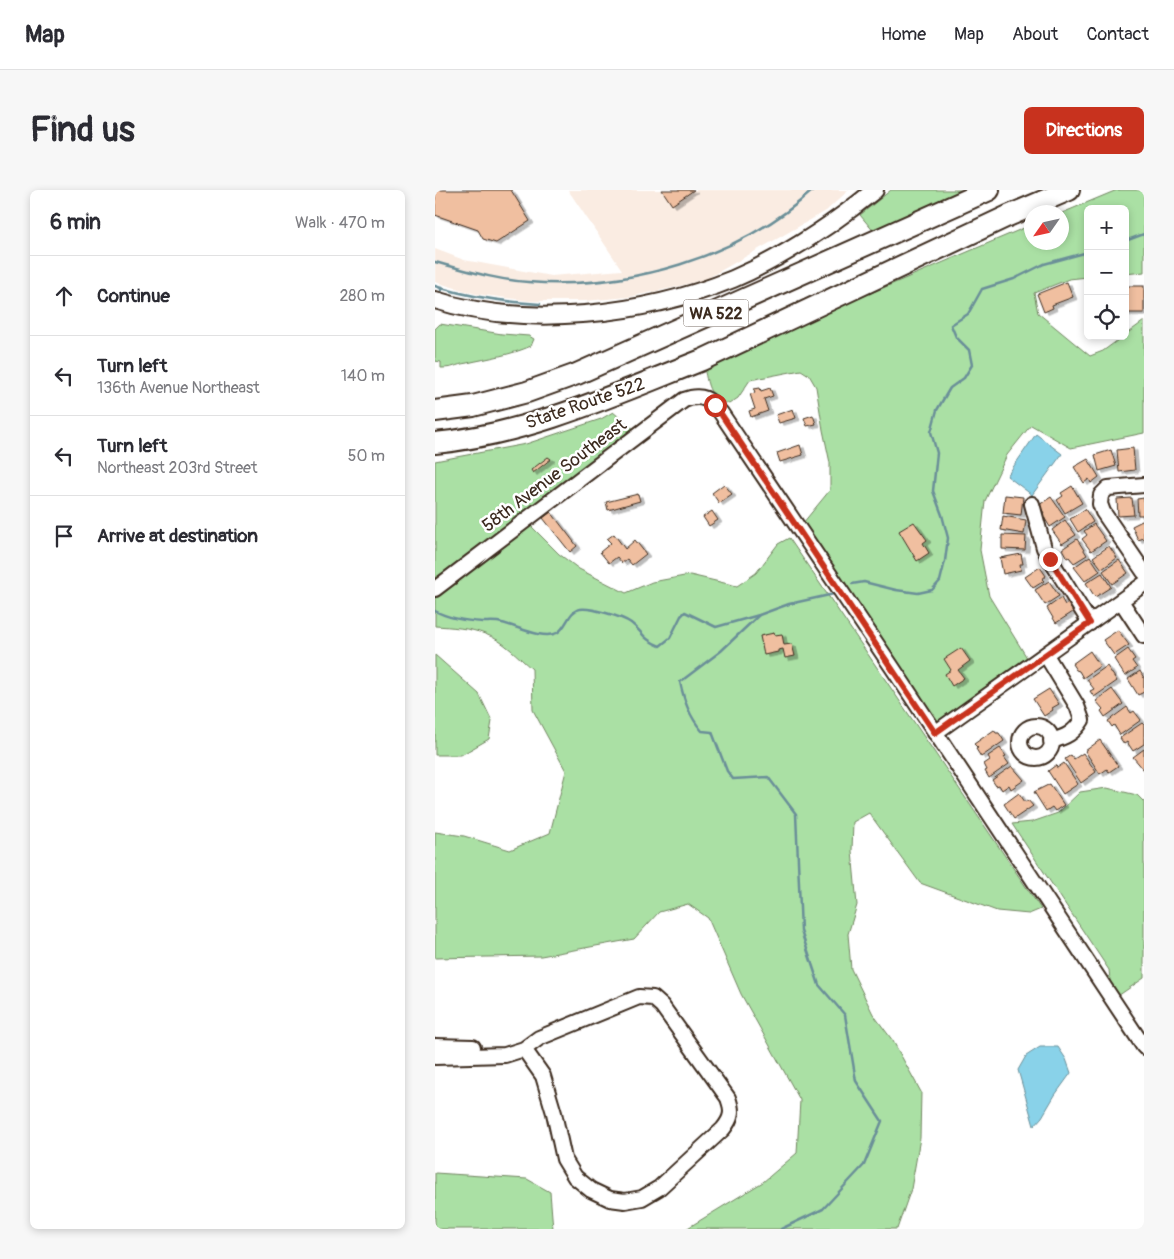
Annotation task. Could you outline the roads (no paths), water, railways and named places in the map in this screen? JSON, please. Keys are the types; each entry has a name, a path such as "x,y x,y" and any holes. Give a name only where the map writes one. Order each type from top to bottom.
{"highway":[{"name":"WA 522","path":"435,411 473,406 527,392 577,374 989,190"},
{"name":"State Route 522","path":"435,443 484,435 562,415 702,360 999,220 1069,190"}],"main road":[{"path":"435,300 490,312 548,316 607,311 682,296 733,278 783,253 825,228 875,190"}],"street":[{"name":"58th Avenue Southeast","path":"435,588 684,400 698,396 707,399 721,413 935,733"},
{"path":"1144,485 1108,488 1101,495 1100,504 1103,512 1144,572"},
{"path":"1032,504 1044,548 1090,623"},
{"path":"1144,584 935,733 1144,1047"},
{"path":"1121,601 1144,636"},
{"path":"1046,655 1077,706 1082,720 1072,733 1064,738 1051,741"},
{"path":"435,1046 502,1047 524,1050 543,1076 554,1113 564,1159 575,1177 591,1190 610,1199 625,1201 642,1198 659,1188 723,1129 730,1120 732,1109 729,1098 663,1006 653,998 639,997 615,1006 539,1038 524,1050 505,1055 435,1057"}],"water":[{"path":"1036,434 1062,454 1032,495 1007,476"},
{"path":"1040,1047 1058,1047 1066,1059 1071,1073 1034,1126 1018,1070 1026,1056"}],"waterway":[{"path":"435,262 492,277 528,282 604,281 642,274 680,264 716,251 751,234 784,214 813,190"},
{"path":"1129,240 1144,234"},
{"path":"852,584 864,582 918,593 932,590 940,581 948,538 933,491 937,453 931,432 937,410 950,388 964,378 972,365 969,350 956,337 951,325 968,314 982,289 1014,279 1044,264 1084,253"},
{"path":"435,286 441,288 441,290"},
{"path":"441,288 490,299 540,304"},
{"path":"435,611 458,619 477,622 500,622 537,634 551,635 560,631 576,610 585,609 621,618 631,623 646,638 660,646 670,638 685,612 716,627 789,604 834,594"},
{"path":"759,615 721,651 680,682 694,720 702,731 712,732 727,771 733,779 768,777 796,814 801,931 819,985 845,1015 856,1081 882,1121 864,1165 823,1209 781,1229"}]}
